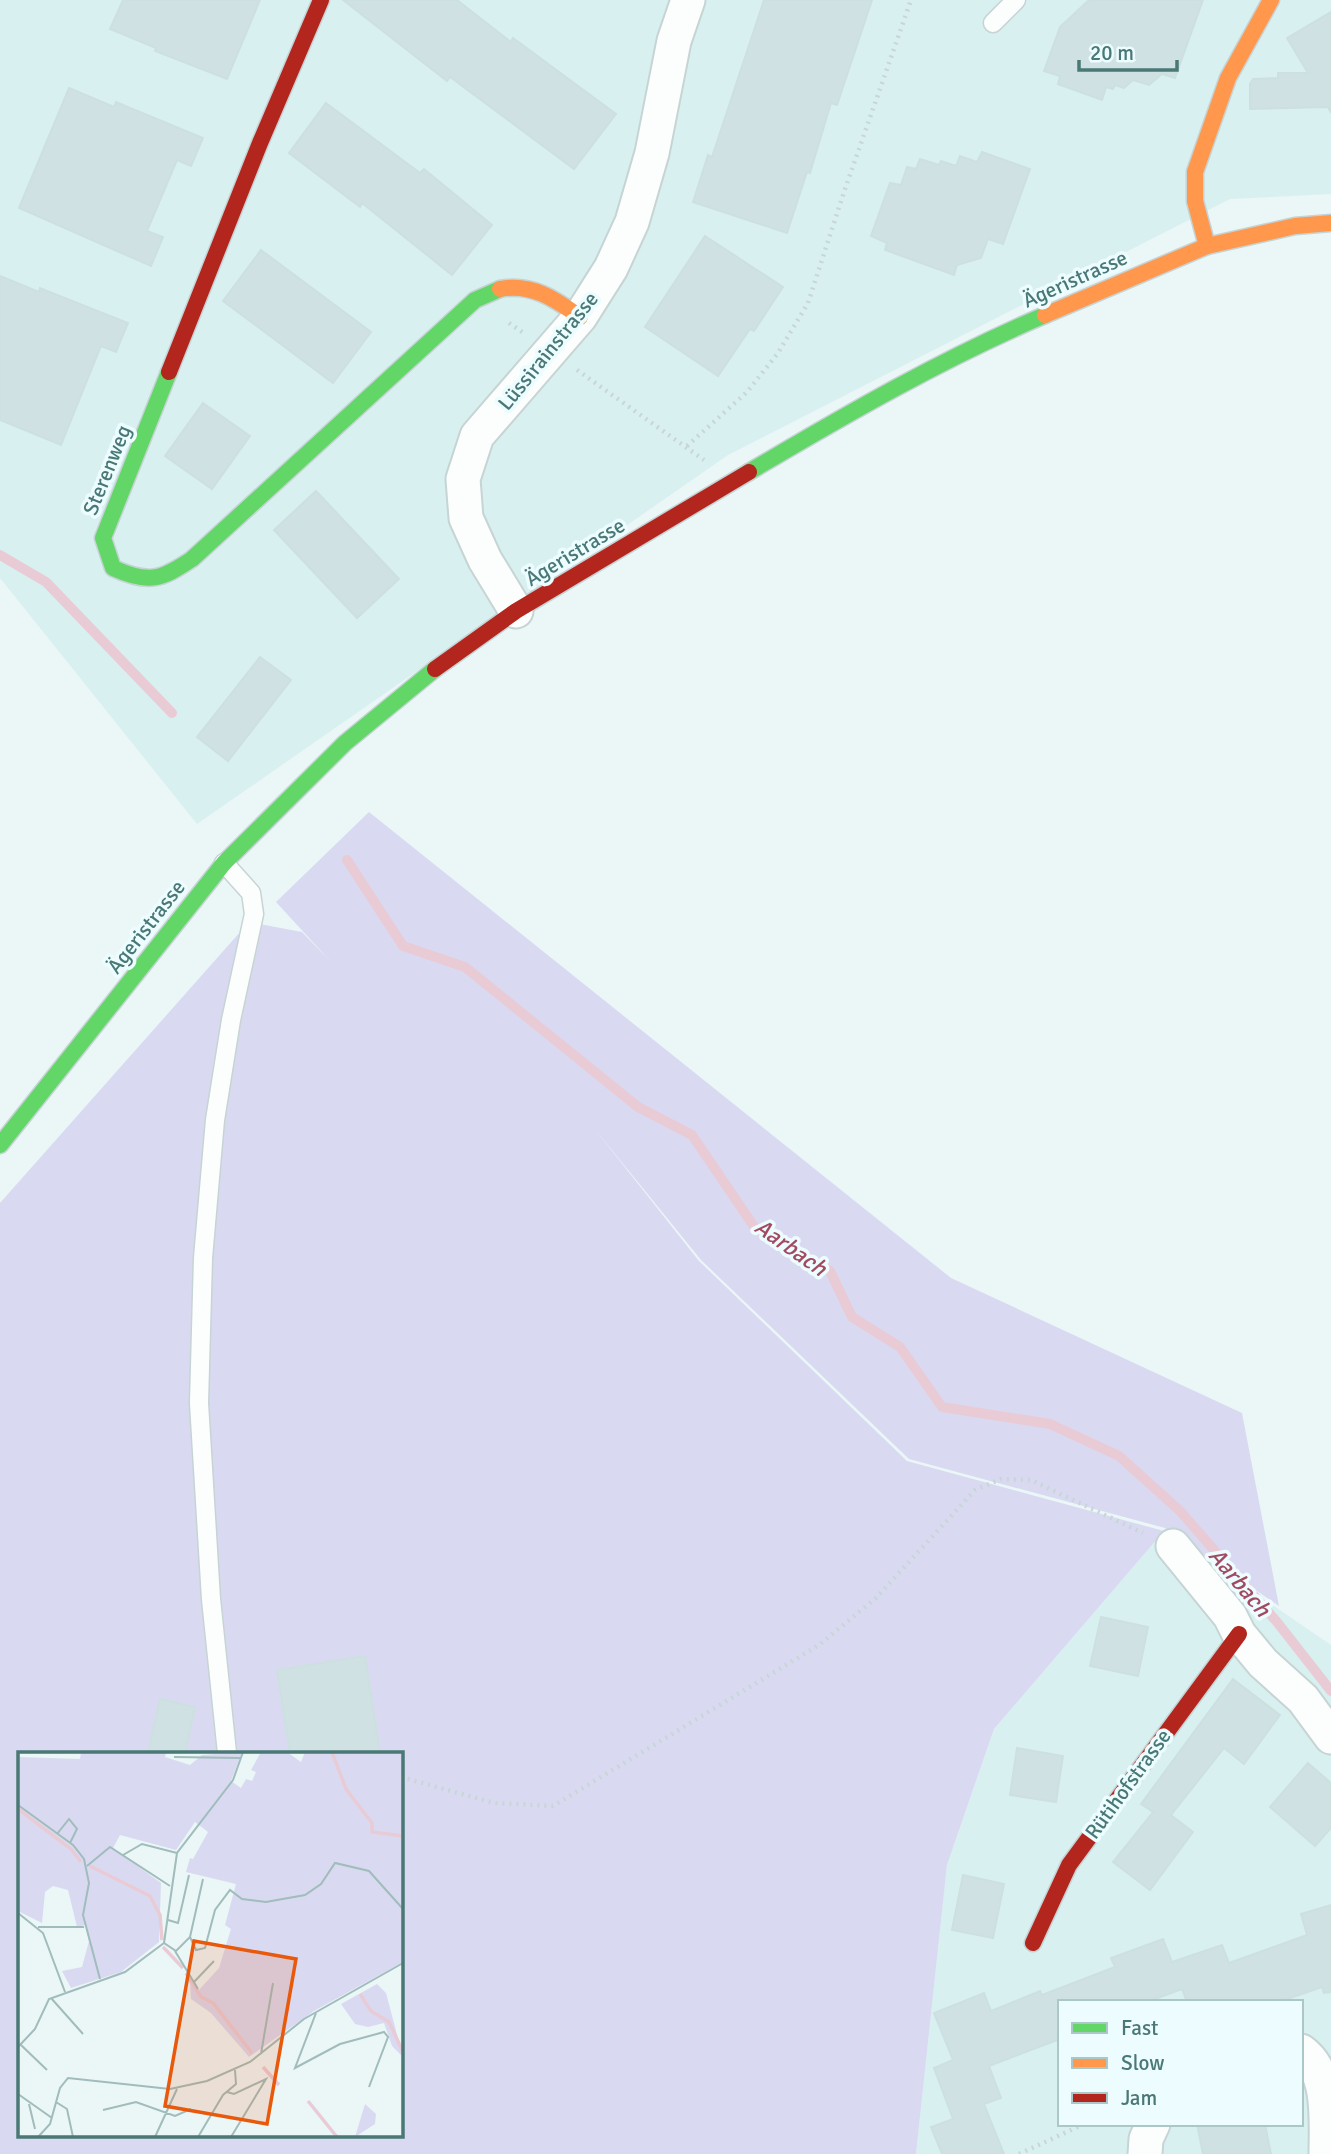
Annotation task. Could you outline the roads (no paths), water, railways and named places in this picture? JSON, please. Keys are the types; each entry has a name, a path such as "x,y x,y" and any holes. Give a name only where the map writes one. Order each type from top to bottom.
{"street":[{"name":"Sterenweg","path":"321,0 260,143 103,538 113,568 136,580 165,578 192,559 475,300 502,288 528,287 549,295 580,317"},
{"name":"Lüssirainstrasse","path":"516,611 485,560 466,518 463,479 477,436 580,317 611,268 632,222 652,153 674,41 688,0"},
{"path":"1207,246 1195,201 1195,172 1228,78 1271,0"},
{"name":"Ägeristrasse","path":"0,1144 223,863 345,743 418,682 516,611 845,415 1032,320 1207,246 1295,226 1331,223"},
{"path":"1173,1546 1230,1616 1239,1634 1263,1663 1303,1699 1331,1737"},
{"name":"Rütihofstrasse","path":"1033,1943 1069,1865 1239,1634"},
{"path":"1303,2051 1312,2058 1326,2090 1326,2154"},
{"path":"1145,2154 1146,2139 1152,2126"}],"lane":[{"path":"993,23 1016,0"},
{"path":"223,863 251,893 254,914 231,1020 215,1120 203,1258 199,1404 211,1600 227,1752"}],"waterway":[{"path":"0,555 46,582 172,713"},
{"name":"Aarbach","path":"347,860 403,946 465,967 638,1107 692,1135 755,1228 830,1271 852,1317 900,1347 942,1407 1050,1424 1119,1456 1180,1511 1277,1622 1331,1691"}]}
